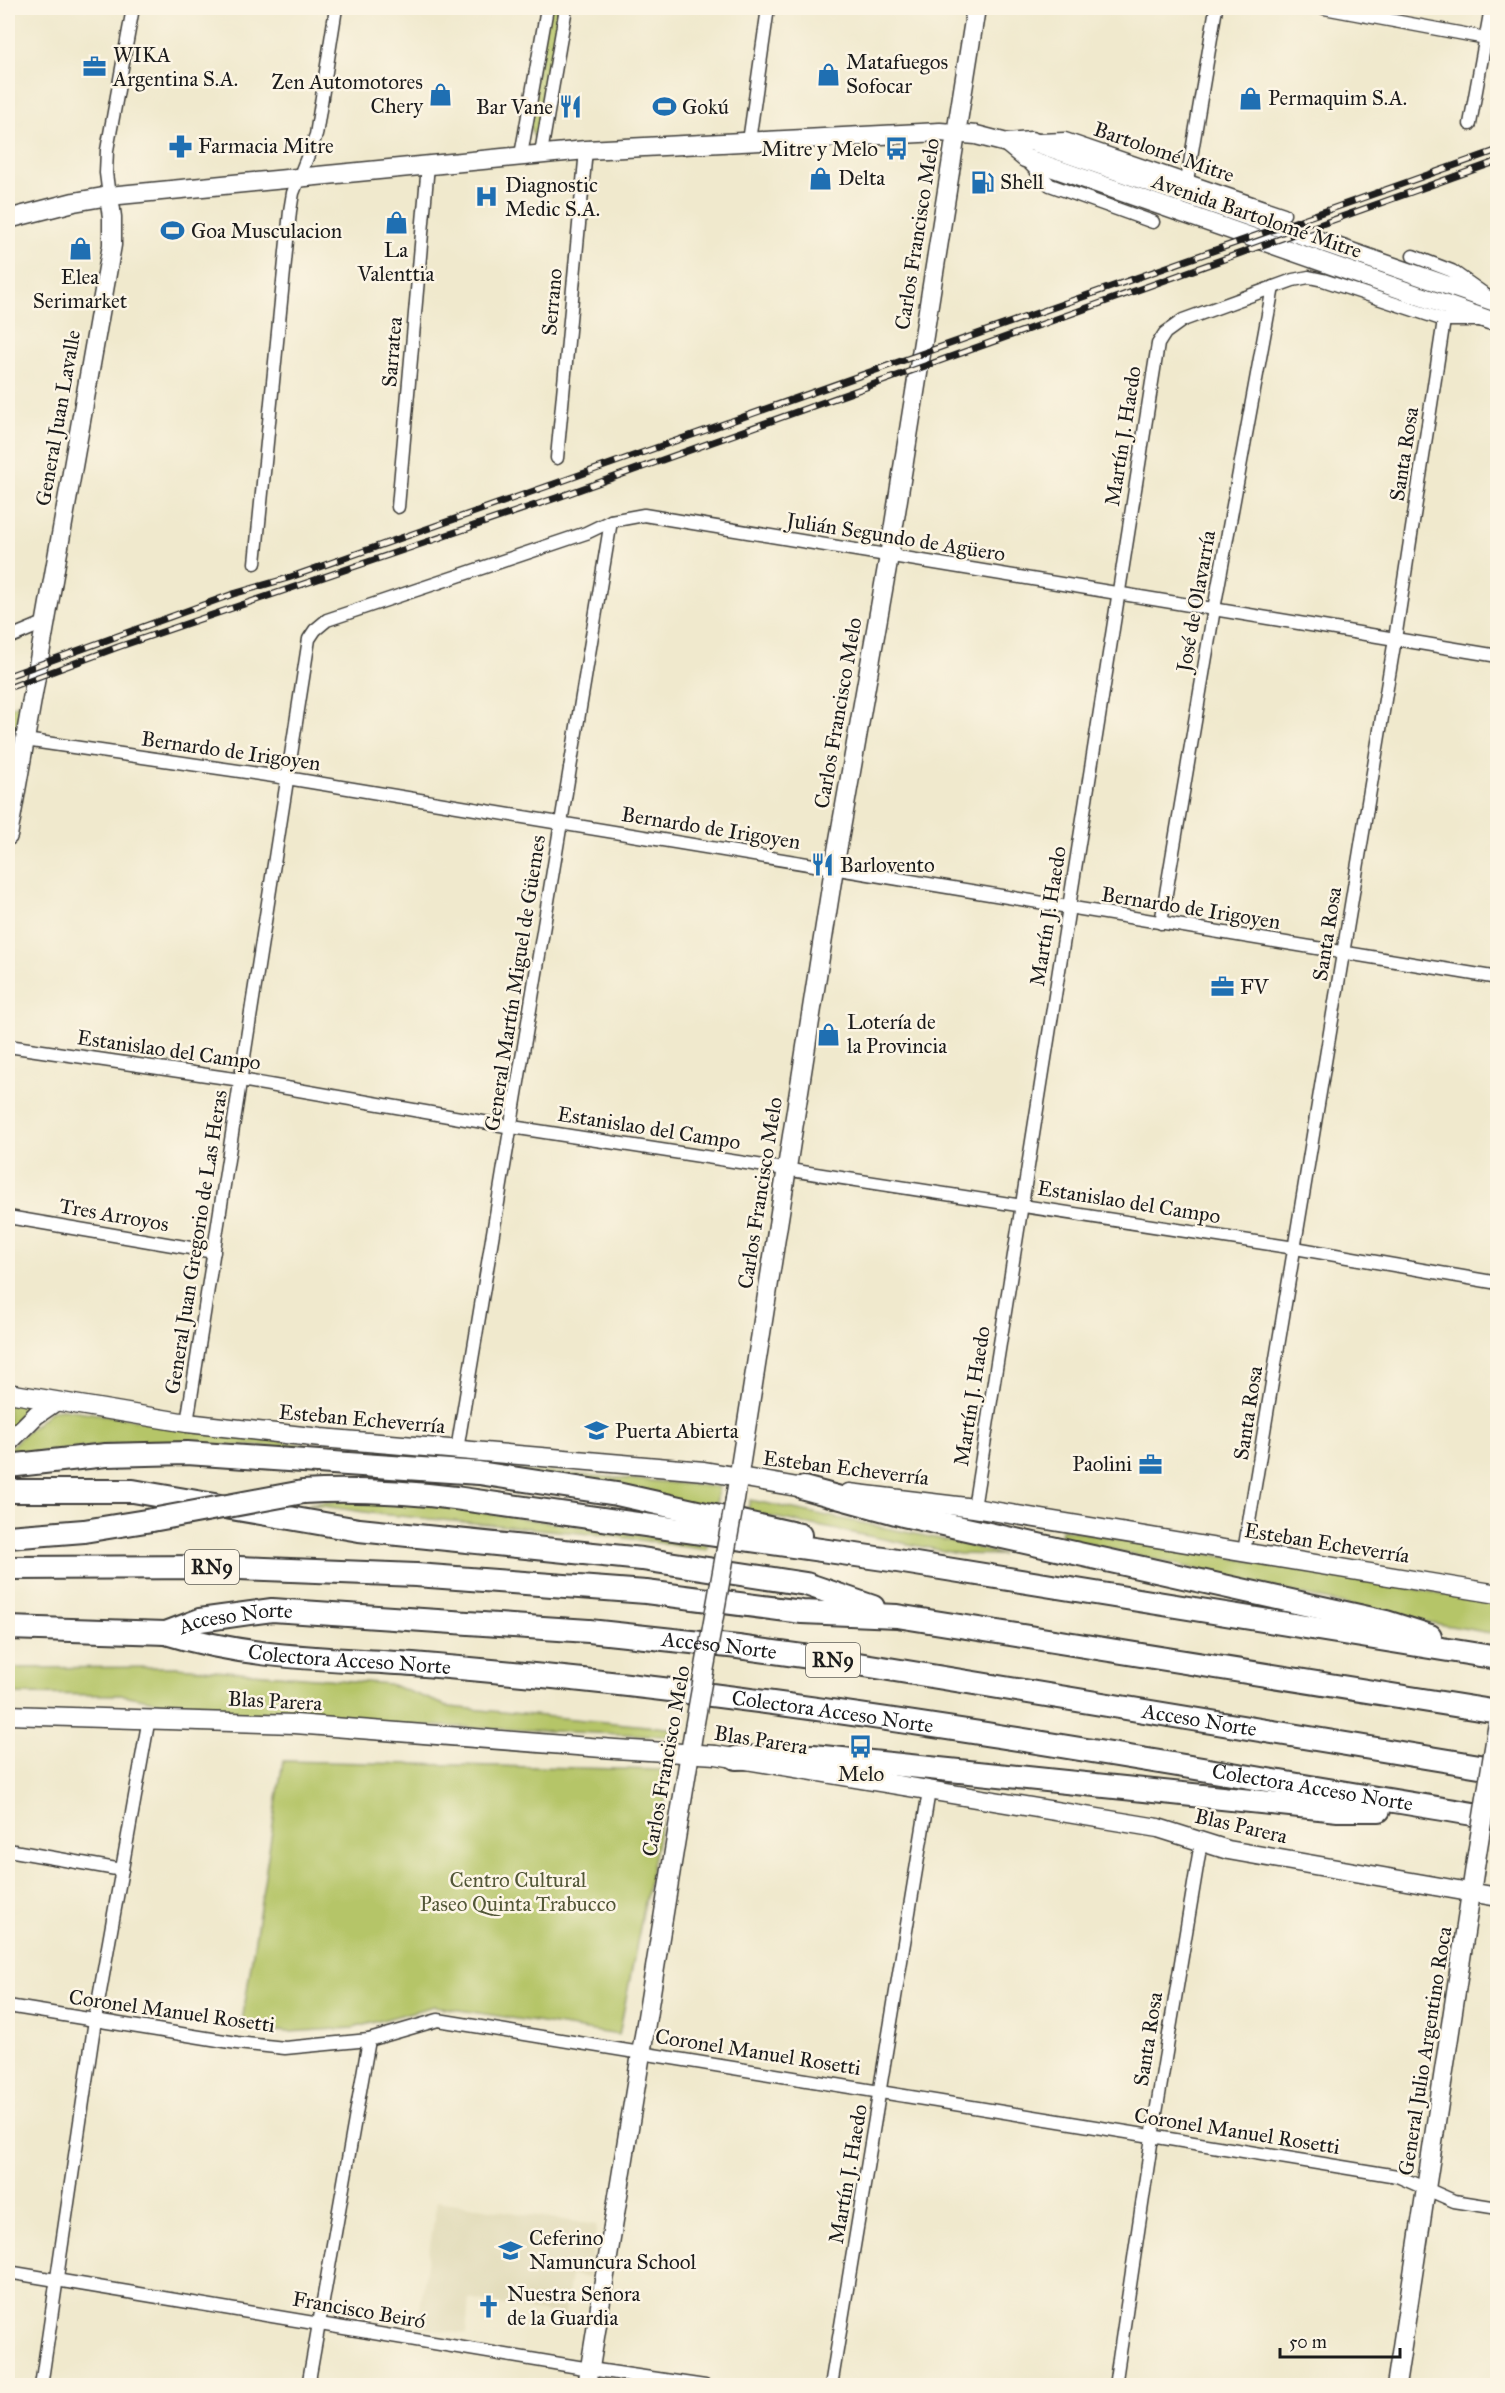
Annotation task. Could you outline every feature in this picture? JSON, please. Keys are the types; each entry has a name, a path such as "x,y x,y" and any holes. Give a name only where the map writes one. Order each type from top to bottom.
{"highway":[{"path":"8,1466 106,1455 177,1453 478,1473 617,1494 777,1529 891,1560"},
{"path":"804,1488 903,1515 1386,1622 1497,1658"},
{"path":"8,1537 84,1531 303,1492 340,1490 398,1492 455,1498 891,1560 1497,1658"},
{"path":"8,1491 134,1491 359,1530 642,1559 806,1584 897,1616"},
{"name":"Acceso Norte","path":"8,1568 215,1567 416,1575 646,1592 802,1612 897,1616 1497,1712"},
{"name":"Acceso Norte","path":"8,1628 166,1633 200,1620 272,1610 589,1631 738,1647 846,1662 1497,1769"},
{"name":"Colectora Acceso Norte","path":"166,1633 203,1645 266,1655 413,1664 660,1689 887,1718 1497,1818"},
{"path":"736,1758 813,1756 1338,1810 1442,1809"}],"street":[{"name":"General Juan Lavalle","path":"8,836 12,785 25,740 112,245 112,217 106,173 107,150 133,8"},
{"path":"255,563 290,211 316,135 336,8"},
{"path":"521,155 547,8"},
{"path":"541,153 566,8"},
{"path":"749,141 768,8"},
{"name":"Carlos Francisco Melo","path":"588,2377 689,1752 735,1499 834,868 889,556 976,8"},
{"path":"1187,181 1216,8"},
{"path":"1324,8 1492,36"},
{"path":"1470,124 1492,36 1491,8"},
{"name":"Avenida Bartolomé Mitre","path":"8,219 74,202 109,196 541,153 956,132 1007,143 1030,141 1495,312"},
{"name":"Bartolomé Mitre","path":"1030,141 1065,139 1284,214"},
{"name":"Avenida Bartolomé Mitre","path":"1007,143 1025,158 1495,312"},
{"name":"Serrano","path":"557,458 586,150"},
{"path":"1025,158 1050,185 1153,222"},
{"name":"Sarratea","path":"398,507 428,165"},
{"path":"1413,256 1452,271 1495,312"},
{"path":"1273,287 1309,277 1444,320 1495,312"},
{"name":"Martín J. Haedo","path":"974,1508 1155,356 1158,344 1165,333 1183,320 1273,287"},
{"name":"José de Olavarría","path":"1161,922 1214,609 1273,287"},
{"name":"Santa Rosa","path":"1244,1552 1395,639 1444,320"},
{"name":"Julián Segundo de Agüero","path":"309,639 315,630 327,620 575,537 611,521 644,515 1497,656"},
{"name":"General Martín Miguel de Güemes","path":"458,1450 611,521"},
{"path":"8,638 44,623"},
{"name":"General Juan Gregorio de Las Heras","path":"187,1423 309,639"},
{"name":"Bernardo de Irigoyen","path":"25,740 287,778 1497,978"},
{"name":"Estanislao del Campo","path":"8,1046 241,1080 512,1127 1295,1248 1497,1283"},
{"name":"Tres Arroyos","path":"8,1217 214,1252"},
{"name":"Esteban Echeverría","path":"8,1393 187,1423 321,1438 704,1471 804,1488 974,1508 1497,1594"},
{"path":"8,1443 36,1415 55,1402"},
{"name":"Blas Parera","path":"8,1715 295,1724 615,1749 689,1752 1158,1828 1228,1850 1497,1897"},
{"path":"41,2385 95,2020 148,1718"},
{"name":"General Julio Argentino Roca","path":"1396,2385 1497,1723"},
{"name":"Martín J. Haedo","path":"831,2385 929,1791"},
{"name":"Santa Rosa","path":"1115,2385 1152,2137 1201,1842"},
{"path":"8,1850 122,1870"},
{"name":"Coronel Manuel Rosetti","path":"8,2006 237,2043 285,2048 369,2040 438,2020 1397,2176 1454,2201 1497,2208"},
{"path":"308,2385 369,2040"},
{"name":"Francisco Beiró","path":"8,2272 319,2322 588,2377 705,2385"}],"shaded area":[{"name":"Ceferino Namuncura School","path":"437,2201 597,2225 589,2278 571,2275 565,2314 558,2315 469,2299 466,2334 417,2328"}],"green space":[{"path":"547,8 565,8 541,153 528,122"},
{"path":"22,702 8,769 8,709"},
{"path":"8,1399 36,1405 8,1435"},
{"path":"64,1409 327,1448 128,1443 8,1456 8,1449 52,1410"},
{"path":"484,1466 719,1487 715,1509"},
{"path":"750,1500 959,1543 1002,1555 959,1554 747,1512"},
{"path":"338,1501 403,1501 708,1545 707,1550 612,1536 378,1514 309,1504"},
{"path":"1062,1529 1491,1602 1497,1611 1497,1634 1398,1617 1060,1537"},
{"path":"176,1667 389,1684 450,1707 678,1729 666,1736 244,1718 123,1695 8,1694 8,1668"},
{"name":"Centro Cultural Paseo Quinta Trabucco","path":"283,1761 661,1770 669,1779 619,2035 434,2006 353,2028 289,2032 241,2028"}],"railway":[{"path":"8,676 233,594 288,578 1498,150"},
{"path":"8,688 118,647 556,498 1498,161"}],"place":[{"name":"WIKA Argentina S.A.","path":"95,67"},
{"name":"Matafuegos Sofocar","path":"828,74"},
{"name":"Zen Automotores Chery","path":"441,94"},
{"name":"Permaquim S.A.","path":"1250,98"},
{"name":"Bar Vane","path":"571,107"},
{"name":"Gokú","path":"664,107"},
{"name":"Farmacia Mitre","path":"180,146"},
{"name":"Mitre y Melo","path":"896,149"},
{"name":"Delta","path":"820,178"},
{"name":"Shell","path":"982,182"},
{"name":"Diagnostic Medic S.A.","path":"487,197"},
{"name":"La Valenttia","path":"396,222"},
{"name":"Goa Musculacion","path":"173,231"},
{"name":"Elea Serimarket","path":"80,249"},
{"name":"Barlovento","path":"822,865"},
{"name":"FV","path":"1222,987"},
{"name":"Lotería de la Provincia","path":"829,1034"},
{"name":"Puerta Abierta","path":"597,1431"},
{"name":"Paolini","path":"1150,1464"},
{"name":"Melo","path":"861,1746"},
{"name":"Ceferino Namuncura School","path":"511,2250"},
{"name":"Nuestra Señora de la Guardia","path":"489,2306"}]}
